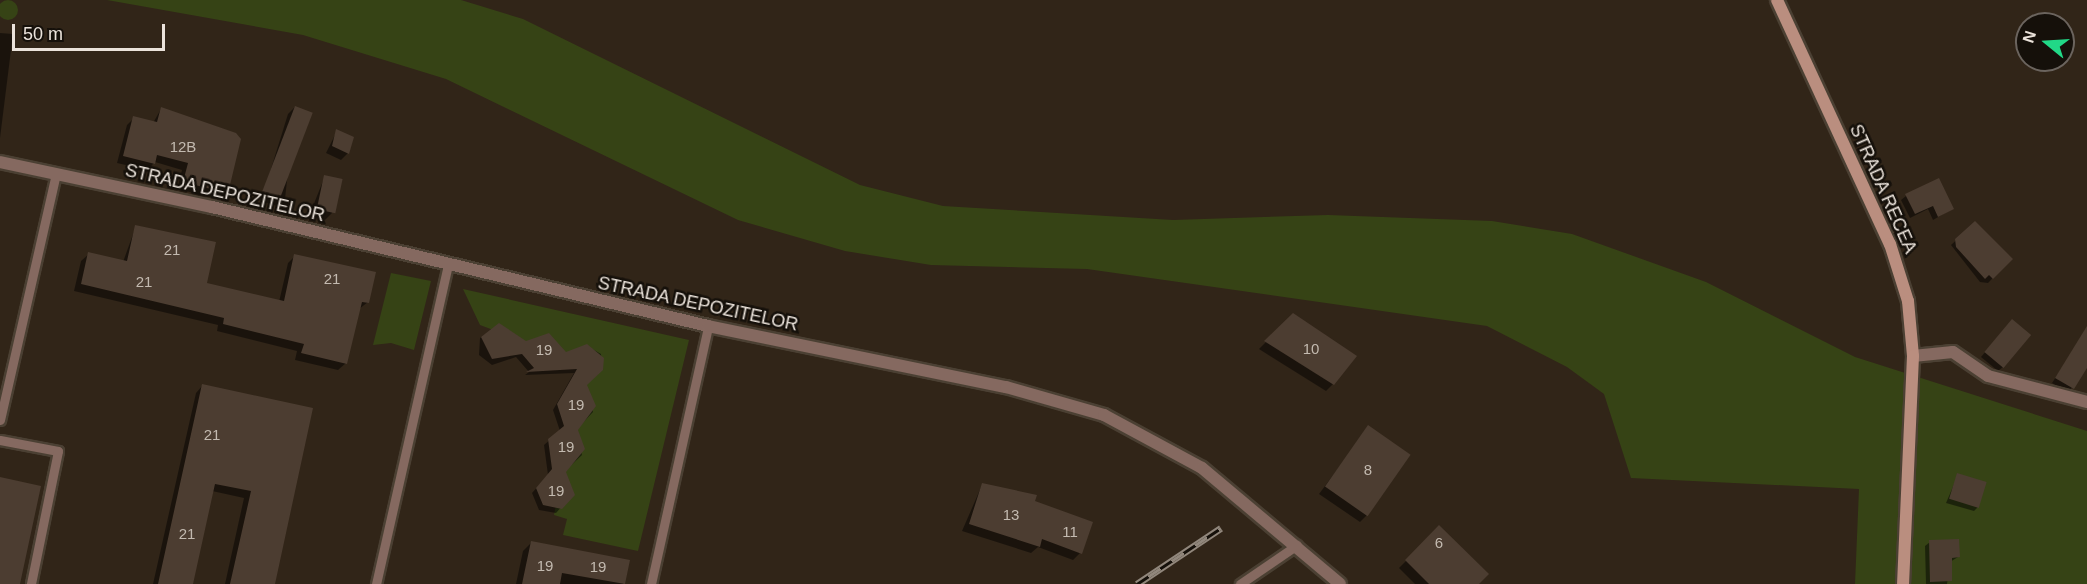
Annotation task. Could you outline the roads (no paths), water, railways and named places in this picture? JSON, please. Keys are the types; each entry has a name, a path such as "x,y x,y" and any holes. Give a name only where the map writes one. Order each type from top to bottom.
{"main road":[{"name":"STRADA RECEA","path":"1777,0 1890,244 1908,302 1913,356 1903,584"}],"street":[{"name":"STRADA DEPOZITELOR","path":"0,162 56,173 708,326 1006,387 1104,415 1171,447 1297,545 1340,584"},
{"path":"1913,356 1953,352 1988,376 2087,402"}],"lane":[{"path":"0,420 56,173"},
{"path":"376,584 448,264"},
{"path":"651,584 708,326"},
{"path":"0,440 58,452 32,584"},
{"path":"1240,584 1297,545"}],"railway":[{"path":"1137,584 1221,528"}]}
